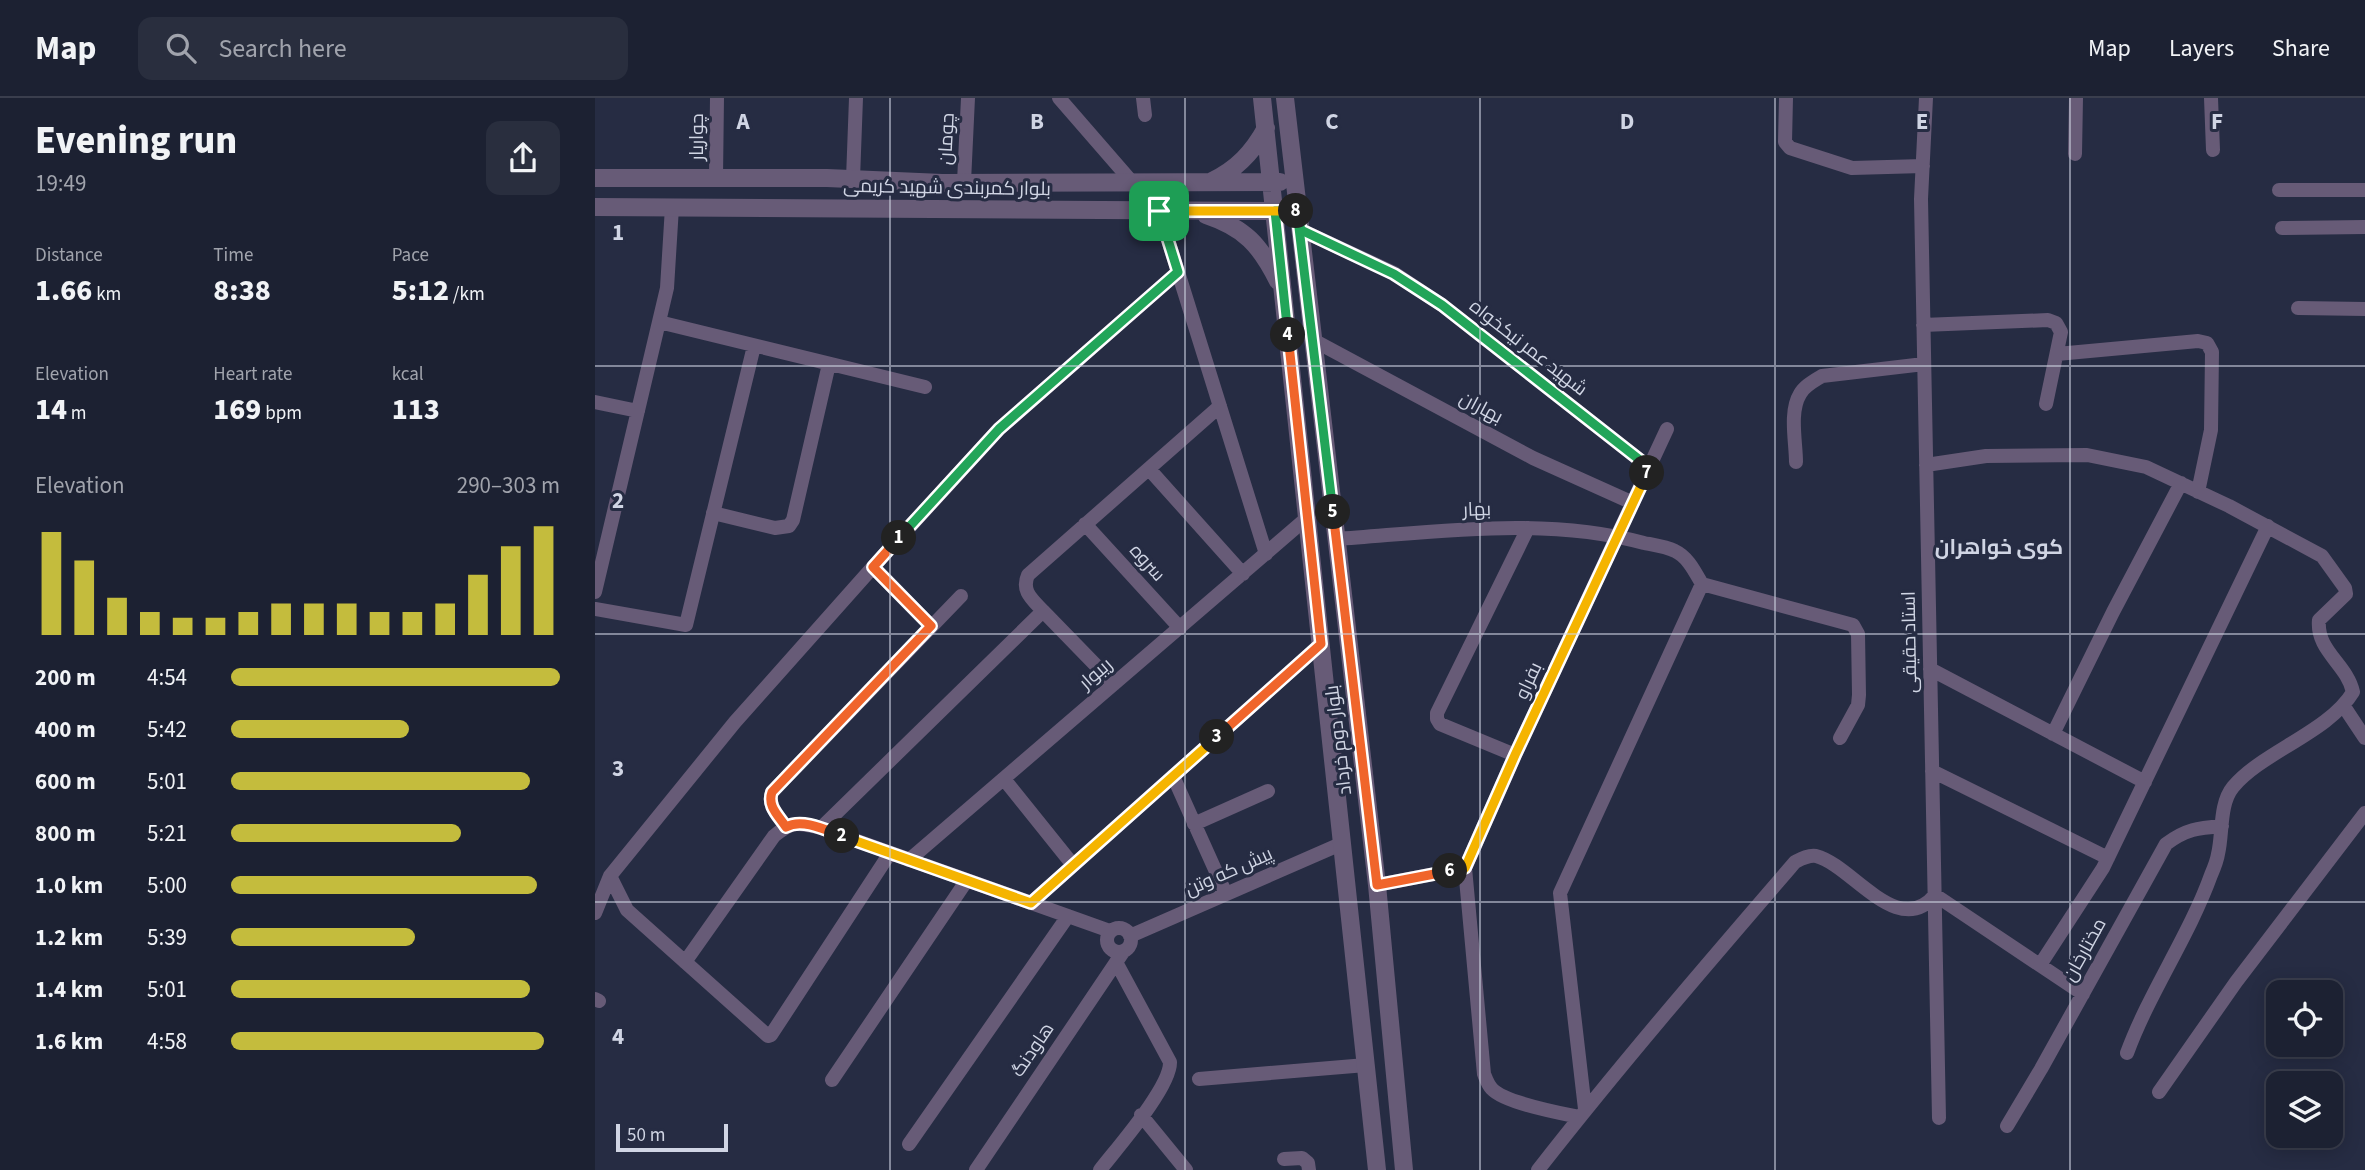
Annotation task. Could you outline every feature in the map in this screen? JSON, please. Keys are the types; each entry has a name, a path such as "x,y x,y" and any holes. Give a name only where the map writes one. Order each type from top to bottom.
{"street":[{"name":"چواریار","path":"716,177 717,98"},
{"path":"853,179 856,98"},
{"name":"چومان","path":"964,183 968,98"},
{"path":"1059,98 1132,182"},
{"path":"1143,98 1145,115"},
{"name":"بلوار دوم خرداد","path":"1262,98 1377,1170"},
{"name":"بلوار دوم خرداد","path":"1285,98 1377,885 1404,1170"},
{"path":"1786,98 1785,142 1790,148 1852,168 1923,166"},
{"name":"استاد حقیقی","path":"1926,98 1921,198 1939,1118"},
{"path":"2075,154 2076,98"},
{"path":"2211,98 2213,150"},
{"path":"1210,182 1233,170 1257,144 1266,128"},
{"name":"بلوار کمربندی شهید کریمی","path":"595,177 853,179 964,183 1294,182"},
{"path":"2279,190 2365,190"},
{"name":"بلوار کمربندی شهید کریمی","path":"595,207 1297,211"},
{"path":"595,592 667,288 673,207"},
{"path":"1159,211 1266,554"},
{"path":"1196,211 1234,225 1251,240 1268,263 1284,293"},
{"path":"2282,228 2365,227"},
{"name":"شهید عمر نیکخواه","path":"1301,230 1394,274 1442,305 1650,468"},
{"path":"596,909 610,876 735,722 999,429 1178,272"},
{"path":"2298,308 2365,309"},
{"path":"1923,325 2049,320 2056,323 2061,332 2046,404"},
{"path":"659,322 925,387"},
{"name":"بهاران","path":"1313,340 1533,458 1633,503"},
{"path":"2057,354 2198,341 2207,343 2212,352 2211,430 2199,492"},
{"path":"595,609 686,625 754,346"},
{"path":"713,513 775,528 789,526 793,520 829,364"},
{"path":"1796,462 1795,409 1800,394 1809,385 1822,376 1924,364"},
{"path":"595,402 638,411"},
{"path":"1114,684 1025,591 1024,584 1028,575 1220,407"},
{"name":"بفراو","path":"1465,868 1667,429"},
{"path":"1926,465 1986,456 2087,455 2146,467 2322,555 2345,588 2346,594 2319,620 2318,630 2321,642 2350,677 2353,692 2343,705 2242,778 2231,789 2218,854 2203,899 2154,993 2127,1053"},
{"path":"1149,468 1243,574"},
{"path":"2053,734 2181,483"},
{"name":"ریبوار","path":"909,860 1308,517"},
{"name":"سروه","path":"1085,524 1179,628"},
{"path":"2040,965 2108,858 2268,526"},
{"path":"1515,755 1440,724 1437,713 1528,528"},
{"name":"بهار","path":"1336,539 1528,528 1619,536 1675,551 1685,558 1702,584"},
{"path":"873,567 931,626"},
{"path":"1582,1113 1560,893 1702,584 1853,625 1858,634 1859,695 1857,705 1840,738"},
{"path":"786,827 771,806 772,792 961,596"},
{"path":"821,828 1043,611"},
{"path":"1031,903 1321,644"},
{"path":"1930,670 2145,782"},
{"path":"2343,705 2365,738"},
{"path":"1932,771 2108,858"},
{"path":"1173,776 1226,894"},
{"path":"1004,779 1073,865"},
{"path":"1194,824 1268,791"},
{"path":"2159,1091 2236,982 2365,813"},
{"path":"685,962 774,836 790,824 821,828 1110,931 1124,929 1131,936 1130,946 1119,957"},
{"name":"مختارخان","path":"2007,1126 2166,844 2181,833 2195,828 2222,826"},
{"name":"پیش که وتن","path":"1131,936 1343,843"},
{"path":"610,876 627,910 764,1033 771,1035 890,853"},
{"path":"1538,1170 1582,1113 1795,862 1804,857 1815,856 1828,862 1881,900 1902,909 1916,909 1927,905 1935,895 2083,994"},
{"path":"1377,885 1465,868 1484,1074 1488,1083 1493,1091 1502,1096 1545,1110 1582,1113"},
{"path":"832,1080 967,880"},
{"path":"909,1144 1068,916"},
{"path":"1100,1170 1168,1077 1170,1062 1119,957 1107,944 1107,934 1110,931"},
{"name":"هاودنگ","path":"976,1170 1119,957"},
{"path":"1199,1079 1366,1065"},
{"path":"1142,1115 1186,1170"},
{"path":"1284,1159 1302,1158 1308,1163 1310,1170"}],"district":[{"name":"کوی خواهران","path":"1999,547"}],"route":[{"path":"1159,211 1178,272 999,429 873,567 931,626 772,792 771,806 786,827 790,824 804,824 821,828 1031,903 1321,644 1275,211 1297,211 1377,885 1465,868 1650,468 1442,305 1394,274 1301,230 1297,211 1275,211 1159,211"}]}
